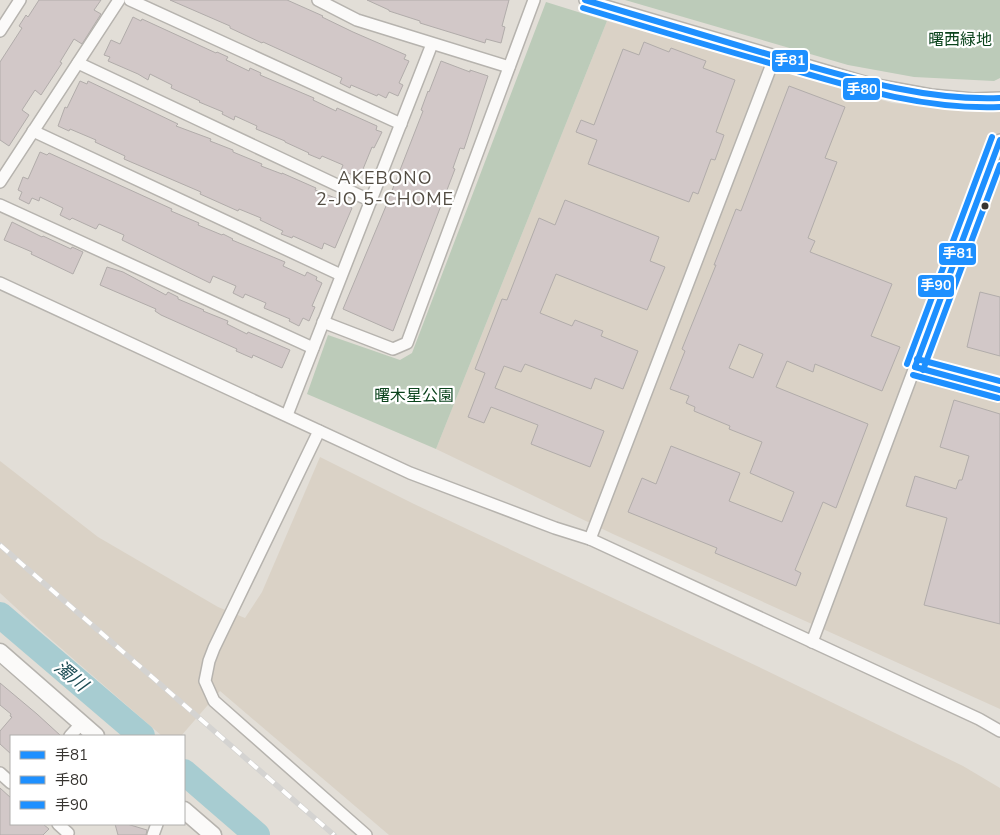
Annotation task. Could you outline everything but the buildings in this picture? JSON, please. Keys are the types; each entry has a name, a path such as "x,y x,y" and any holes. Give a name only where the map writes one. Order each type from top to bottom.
{"street":[{"path":"0,31 20,0"},
{"path":"0,182 119,0"},
{"path":"130,0 402,124"},
{"path":"318,0 357,20 509,67"},
{"path":"323,322 393,349 407,343 534,0"},
{"path":"585,0 871,84 931,95 973,99 1000,98"},
{"path":"287,415 432,44"},
{"path":"590,539 775,56"},
{"path":"78,63 371,201"},
{"path":"33,131 341,275"},
{"path":"812,642 1000,140"},
{"path":"0,206 313,348"},
{"path":"0,283 410,473 555,528 590,539 979,719 1000,731"},
{"path":"915,367 1000,390"},
{"path":"319,431 220,636 209,661 205,682 214,701 366,835"},
{"path":"0,652 95,735"},
{"path":"71,735 81,724"},
{"path":"0,773 10,782"},
{"path":"185,811 213,835"},
{"path":"59,825 68,833 67,835"}],"shaded area":[{"path":"607,21 892,103 980,112 1000,112 1000,709 613,534 436,449"},
{"path":"320,457 414,504 963,766 1000,788 1000,835 389,835 220,691 182,735 161,735 0,593 0,461 98,537 218,607 245,618 262,592"}],"green space":[{"name":"曙西緑地","path":"625,0 1000,0 1000,78 994,81 914,77 848,65"},
{"name":"曙木星公園","path":"546,2 607,21 436,449 307,394 328,335 400,360 412,353"}],"waterway":[{"name":"濁川","path":"0,615 141,735"},
{"name":"濁川","path":"185,773 257,835"}],"railway":[{"path":"0,545 334,835"}],"transit line":[{"name":"手81","path":"585,0 802,64 886,86 942,96 1000,98"},
{"name":"手80","path":"583,8 885,95 942,105 1000,107"},
{"name":"手90","path":"907,364 992,137"},
{"name":"手81","path":"915,367 1000,140"},
{"name":"手80","path":"923,370 1000,165"},
{"name":"手90","path":"917,359 1000,381"},
{"name":"手81","path":"915,367 1000,390"},
{"name":"手80","path":"913,375 998,398"}],"district":[{"name":"AKEBONO 2-JO 5-CHOME","path":"385,188"}]}
